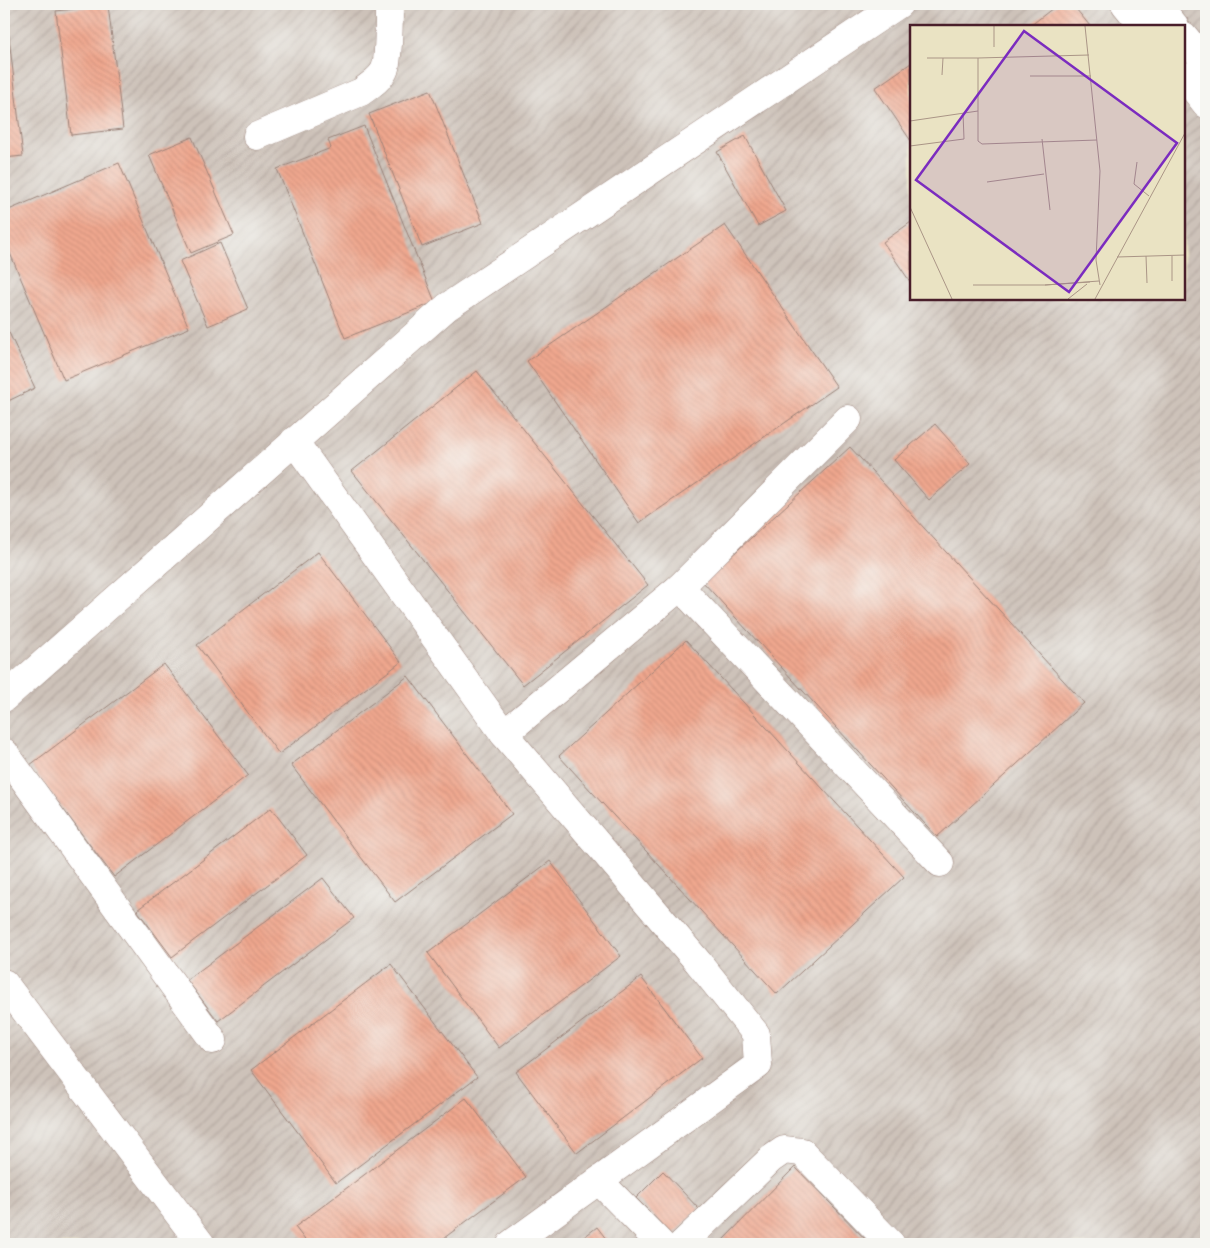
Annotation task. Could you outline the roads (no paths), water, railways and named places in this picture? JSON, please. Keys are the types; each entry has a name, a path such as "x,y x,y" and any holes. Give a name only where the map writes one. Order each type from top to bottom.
{"street":[{"path":"257,136 361,92 375,82 385,70 389,4"},
{"path":"4,698 447,307 900,4"},
{"path":"1125,4 1142,25"},
{"path":"1157,4 1174,25"},
{"path":"1185,37 1206,63"},
{"path":"1185,77 1206,104"},
{"path":"504,734 680,587 848,419"},
{"path":"294,441 504,734 756,1034 758,1065 512,1244"},
{"path":"680,587 940,863"},
{"path":"4,752 213,1040"},
{"path":"4,983 201,1244"},
{"path":"682,1244 771,1159 784,1150 802,1152 891,1244"},
{"path":"599,1181 661,1244"}]}
